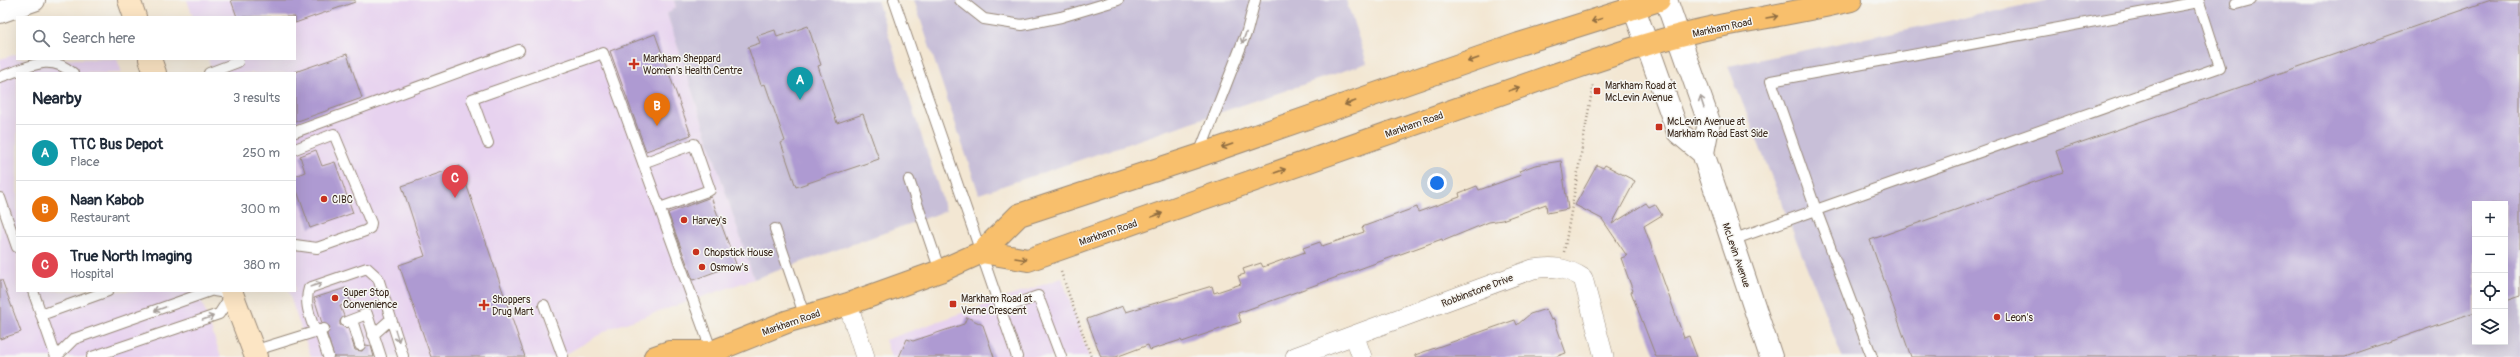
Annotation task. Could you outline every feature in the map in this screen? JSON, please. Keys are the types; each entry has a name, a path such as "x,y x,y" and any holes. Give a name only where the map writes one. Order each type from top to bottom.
{"main road":[{"path":"129,0 135,16"},
{"name":"Markham Road","path":"655,357 669,352 709,354 805,317 848,304 940,271 982,252 1018,215 1198,156 1632,4 1659,0"},
{"name":"Markham Road","path":"982,252 1028,260 1548,77 1646,46 1679,36 1851,0"},
{"path":"150,60 155,72"},
{"path":"226,292 254,354"}],"street":[{"path":"0,12 34,0"},
{"name":"McLevin Avenue","path":"1666,0 1709,122 1703,153 1771,357"},
{"path":"1632,4 1678,132 1703,153"},
{"path":"1561,267 1583,278 1604,357"},
{"name":"Robbinstone Drive","path":"1295,357 1355,337 1533,269 1561,267"},
{"path":"848,304 865,357"},
{"path":"1355,337 1362,357"}],"lane":[{"path":"894,0 1017,357"},
{"path":"960,0 984,19 1022,25 1061,17 1118,0"},
{"path":"1198,156 1247,31 1255,0"},
{"path":"2236,4 2251,0"},
{"path":"1732,240 1816,210 2220,67 2199,2 1771,81 1816,210 1872,357"},
{"path":"296,132 519,50"},
{"path":"488,143 472,99 603,53 660,208 709,354"},
{"path":"212,72 238,62 237,60"},
{"path":"0,77 48,61 63,64 72,72"},
{"path":"296,149 334,134 371,223 370,228 365,231 317,248 296,245"},
{"path":"643,163 694,144 710,190 660,208"},
{"path":"909,180 940,271"},
{"path":"0,198 16,244"},
{"path":"775,229 805,317"},
{"path":"328,356 319,330 307,308 306,298 309,288 367,268 378,278 403,356"},
{"path":"32,292 56,357 74,339 207,292"},
{"path":"41,314 105,292"},
{"path":"92,357 219,314 226,292"},
{"path":"1000,309 1038,296 1061,357"},
{"path":"544,305 563,357"},
{"path":"360,345 349,321 367,314 381,357"},
{"path":"374,335 391,319"},
{"path":"254,354 319,330"}],"path":[{"path":"1561,267 1593,85"},
{"path":"1061,272 1091,357"}],"shaded area":[{"path":"187,0 674,0 676,7 667,14 754,279 611,328 561,357 311,357 288,292 296,292 296,72 213,72 208,60 296,60 296,16 193,16"},
{"path":"674,0 877,0 946,211 754,279 667,14 676,7"},
{"path":"914,0 1346,0 1367,63 979,194"},
{"path":"2050,0 2520,0 2520,357 1842,357 1728,66"},
{"path":"16,54 16,60 117,60 122,72 16,72 16,292 198,292 221,357 0,357 0,59"},
{"path":"1062,278 1089,357 891,357 885,340"}],"building":[{"path":"231,0 355,0 355,2 296,23 296,16 237,16"},
{"path":"2491,0 2520,0 2520,296 2508,300 2508,201 2472,201 2472,313 2345,357 1911,357 1870,240 2063,172 2056,151"},
{"path":"808,26 821,65 818,66 837,123 863,114 879,159 796,187 781,143 785,141 765,84 761,85 748,47 760,43 757,36 775,30 777,37"},
{"path":"655,34 691,135 646,151 610,51"},
{"path":"347,54 362,98 296,122 295,72"},
{"name":"CIBC","path":"316,150 322,166 335,162 353,213 310,228 296,188 296,176 305,172 300,156"},
{"path":"1561,161 1568,209 1547,213 1546,204 1502,220 1489,222 1443,241 1442,239 1238,313 1241,322 1182,342 1181,340 1150,350 1148,345 1116,357 1101,357 1087,319 1123,306 1126,312 1212,286 1214,293 1241,284 1238,276 1245,274 1243,269 1261,263 1263,267 1305,252 1303,248 1320,242 1322,246 1364,232 1362,227 1417,207 1418,212 1460,197 1459,193 1477,186 1479,190 1521,175 1519,171 1535,165"},
{"path":"1597,165 1603,168 1605,165 1635,181 1612,224 1646,203 1649,207 1655,204 1662,215 1644,226 1684,338 1689,336 1697,357 1656,357 1631,292 1633,291 1621,258 1627,256 1602,219 1575,205"},
{"path":"460,166 525,357 431,357 399,265 425,256 402,186"},
{"path":"711,197 736,264 693,280 668,213"},
{"path":"0,280 2,280 21,332 0,339"},
{"path":"346,288 351,303 340,306 344,316 340,321 340,325 348,328 355,350 362,351 366,345 371,346 374,357 334,357 327,334 330,327 322,323 314,298"},
{"path":"1546,309 1551,320 1554,319 1566,353 1555,357 1415,357 1415,355 1515,320 1517,325 1530,314"},
{"path":"967,317 983,325 994,357 899,357 907,339 913,341 964,324"}],"place":[{"name":"Markham Sheppard Women's Health Centre","path":"634,64"},
{"name":"Markham Road at McLevin Avenue","path":"1597,91"},
{"name":"TTC Bus Depot","path":"800,100"},
{"name":"Naan Kabob","path":"657,126"},
{"name":"McLevin Avenue at Markham Road East Side","path":"1659,127"},
{"name":"True North Imaging","path":"455,198"},
{"name":"CIBC","path":"324,199"},
{"name":"Harvey's","path":"684,220"},
{"name":"Chopstick House","path":"696,252"},
{"name":"Osmow's","path":"702,267"},
{"name":"Super Stop Convenience","path":"335,298"},
{"name":"Markham Road at Verne Crescent","path":"953,304"},
{"name":"Shoppers Drug Mart","path":"484,305"},
{"name":"Leon's","path":"1997,317"}]}
